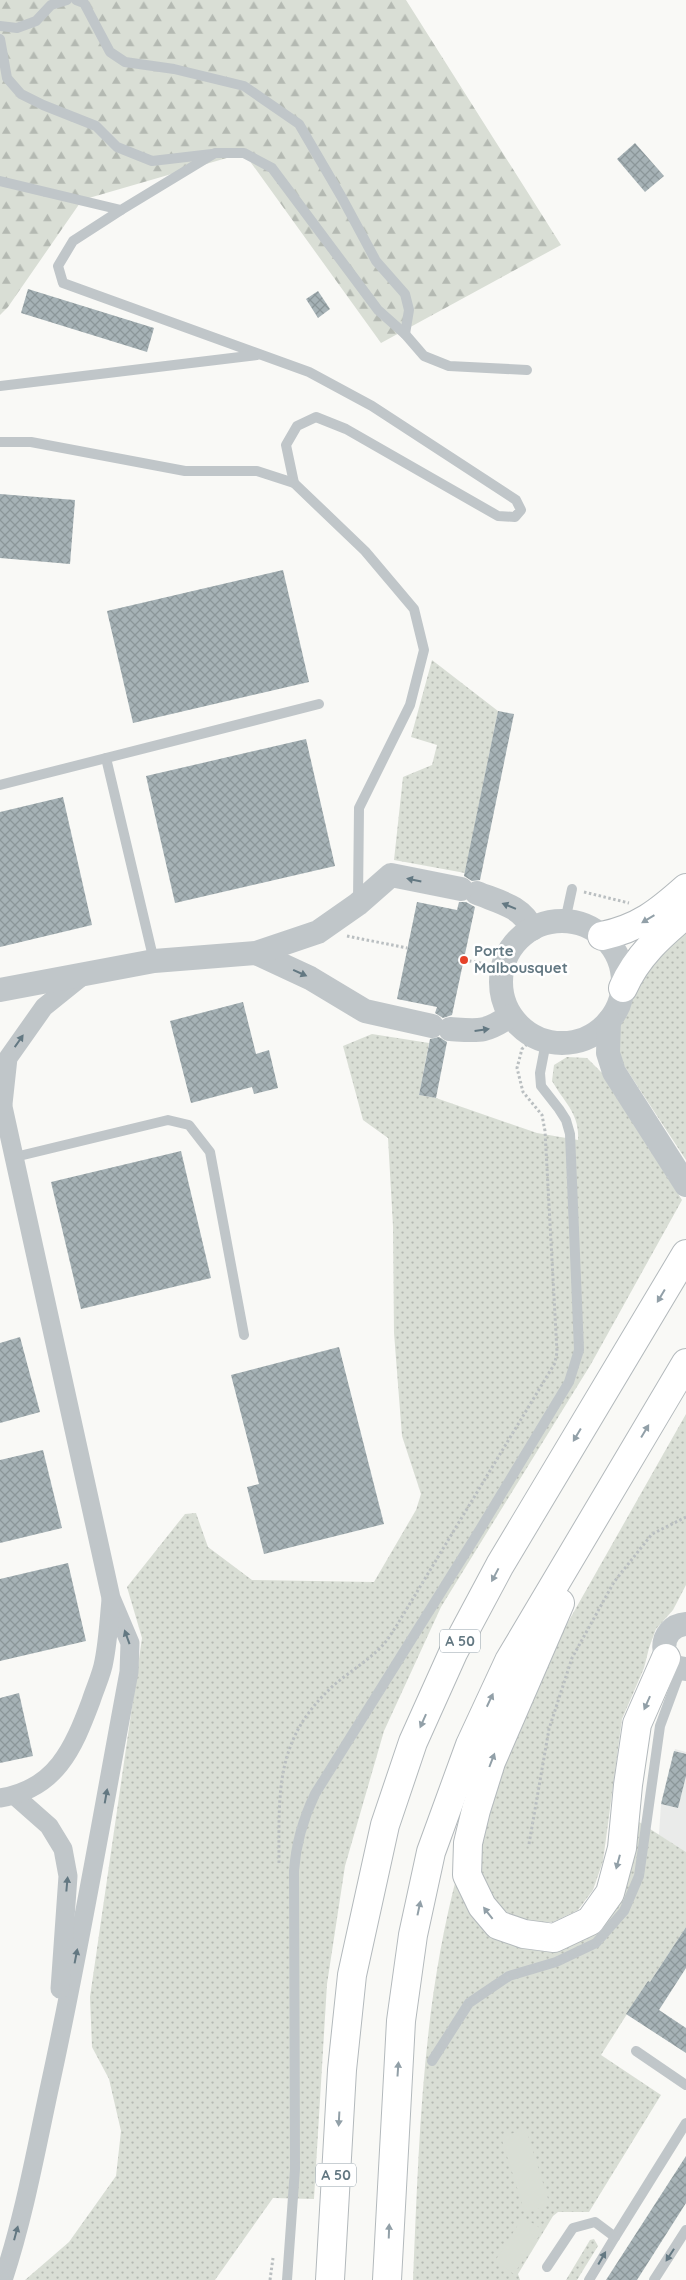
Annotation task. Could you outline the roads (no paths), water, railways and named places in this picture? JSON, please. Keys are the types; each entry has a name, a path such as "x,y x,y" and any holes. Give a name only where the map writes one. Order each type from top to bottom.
{"highway":[{"path":"602,936 636,926 656,914 686,888"},
{"path":"623,988 630,971 644,951 686,914"},
{"name":"A 50","path":"330,2280 342,2070 352,1975 385,1825 413,1742 453,1653 500,1564 686,1254"},
{"path":"387,2280 401,2021 414,1935 431,1852 470,1745 508,1661 686,1364"},
{"path":"620,1472 491,1762 476,1810 468,1843 467,1875 482,1906 498,1925 524,1934 554,1938 590,1920 610,1893 622,1848 628,1785 637,1724 678,1666"}],"street":[{"path":"0,990 154,961 256,953 318,932 358,904 391,875 469,891 518,909 527,918 532,929"},
{"path":"565,921 591,928 602,936 612,946 619,959 623,988 618,1006 609,1022 598,1032 586,1039 571,1043 540,1039 521,1028 510,1016 503,1000 501,984 503,967 509,952 519,939 532,929 548,922 565,921"},
{"path":"256,953 310,978 365,1012 441,1028 478,1031 493,1028 510,1016"},
{"path":"2,2280 29,2186 57,2055 91,1883 129,1672 130,1642 111,1598 8,1159 2,1098 8,1058 44,1007 88,972"},
{"path":"609,1022 608,1053 614,1072 686,1185"},
{"path":"571,1043 614,1072"},
{"path":"8,1797 46,1780 64,1761 86,1714 104,1662 111,1598"},
{"path":"678,1666 663,1648 666,1635 671,1629 685,1622"},
{"path":"8,1797 49,1826 63,1849 68,1876 57,2055"}],"lane":[{"path":"0,26 17,28 36,21 51,5 67,0"},
{"path":"76,0 84,2 110,52 125,62 174,69 244,86 299,124 376,261 405,294 409,310 405,334"},
{"path":"0,39 7,78 21,94 96,126 117,147 152,161 215,153 244,153 272,168 378,310 405,334 424,356 449,366 527,370"},
{"path":"215,153 72,241 58,266 64,283 309,372 372,406 516,500 521,510 515,517 498,516 346,430 316,417 297,426 286,445 294,483"},
{"path":"0,181 121,210"},
{"path":"0,386 261,355"},
{"path":"0,442 31,442 185,471 258,472 294,483 365,551 414,609 424,650 410,705 359,808 358,904"},
{"path":"0,785 320,704"},
{"path":"106,758 154,961"},
{"path":"565,921 572,889"},
{"path":"287,2280 295,2168 294,1871 295,1851 303,1819 315,1794 476,1536 569,1382 579,1350 570,1134 566,1120 559,1108 541,1086 540,1039"},
{"path":"8,1159 168,1120 189,1125 210,1152 244,1335"},
{"path":"432,2061 469,2003 509,1976 556,1962 596,1943 624,1911 639,1876 660,1726 678,1666"},
{"path":"636,2051 686,2085"},
{"path":"589,2280 686,2123"},
{"path":"547,2267 573,2228 595,2222 615,2237"},
{"path":"654,2280 686,2230"}],"place":[{"name":"Porte Malbousquet","path":"464,960"}]}
